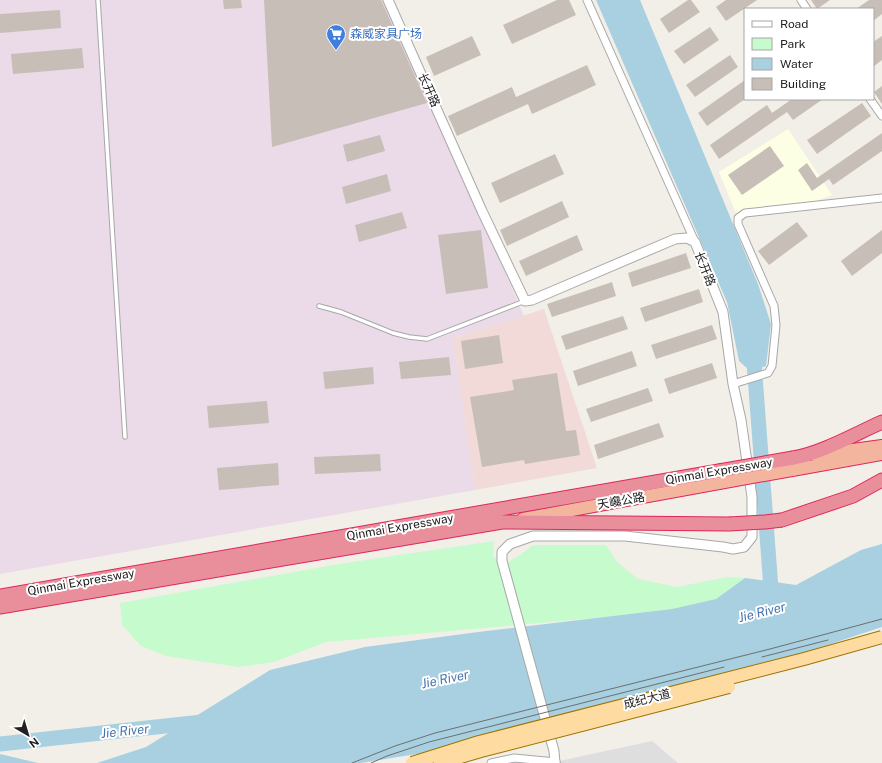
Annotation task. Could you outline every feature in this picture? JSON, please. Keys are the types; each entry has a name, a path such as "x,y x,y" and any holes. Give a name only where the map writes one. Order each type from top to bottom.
{"highway":[{"name":"Qinmai Expressway","path":"0,596 797,458 830,446 882,422"},
{"path":"797,458 882,446"},
{"name":"天巉公路","path":"502,522 882,454"},
{"name":"Qinmai Expressway","path":"0,607 502,522 729,524 782,520 853,496 882,480"}],"main road":[{"name":"成纪大道","path":"412,763 479,742 804,659 882,637"},
{"name":"成纪大道","path":"440,763 622,714 806,667 882,645"}],"street":[{"name":"长开路","path":"388,0 482,211 525,301 532,300 675,240 687,238 695,242 723,312 733,384 741,420 752,497 752,537 744,547 733,549 723,546 625,536 533,536 510,544 502,552 502,561 554,751 555,762"},
{"path":"588,0 695,242"},
{"path":"800,0 806,8"},
{"path":"871,100 882,116"},
{"path":"733,384 768,373 772,366 776,325 774,306 738,224 738,218 745,213 882,198"},
{"path":"490,763 514,758 555,762"}],"lane":[{"path":"98,0 125,437"},
{"path":"318,306 341,312 393,333 427,339 525,301"}],"shaded area":[{"path":"0,0 387,0 524,316 453,338 475,490 0,574"},
{"path":"788,129 832,195 807,204 736,213 719,172"},
{"path":"544,309 597,468 475,490 453,338"},
{"path":"652,741 678,763 550,763"}],"green space":[{"path":"494,541 493,557 508,562 533,545 606,545 618,563 638,579 677,587 727,577 745,578 716,599 672,609 607,617 326,642 274,662 239,667 166,656 141,646 122,625 120,603 339,564"}],"water":[{"path":"596,0 640,0 758,284 771,324 766,366 750,371 739,361 727,302"},
{"path":"882,544 882,627 776,662 435,751 361,763 97,763 146,747 270,670 365,647 672,609 716,599 745,578 796,585 861,550"},
{"path":"0,754 38,763 0,763"}],"building":[{"path":"223,0 241,0 242,8 224,9"},
{"name":"森威家具广场","path":"264,0 381,0 427,103 272,147"},
{"path":"557,0 569,0 576,15 512,44 503,25"},
{"path":"688,0 691,0 700,12 669,33 660,19"},
{"path":"726,0 757,0 726,21 716,7"},
{"path":"811,0 830,0 818,8 816,8"},
{"path":"869,0 882,0 882,14 874,20 874,8 857,8"},
{"path":"60,10 61,28 0,33 0,14"},
{"path":"710,27 719,40 684,64 674,51"},
{"path":"472,36 481,55 434,76 426,57"},
{"path":"882,36 882,60 874,66 874,41"},
{"path":"82,48 84,68 13,74 11,54"},
{"path":"730,55 738,67 695,97 686,85"},
{"path":"587,65 596,85 532,114 528,104 457,136 448,116 512,87 516,97"},
{"path":"744,81 744,100 707,126 698,113"},
{"path":"882,86 882,104 874,92"},
{"path":"791,100 822,100 793,120 787,112 719,159 710,145 767,105 772,113"},
{"path":"862,103 871,116 817,154 807,140"},
{"path":"882,133 882,151 833,185 829,179 812,191 798,170 807,163 817,178"},
{"path":"380,135 385,151 347,162 343,145"},
{"path":"770,146 784,166 742,195 728,175"},
{"path":"555,154 564,174 500,203 491,183"},
{"path":"387,174 391,191 346,204 342,187"},
{"path":"562,201 569,217 507,246 500,230"},
{"path":"402,212 407,228 359,242 355,225"},
{"path":"797,222 808,236 769,265 758,251"},
{"path":"481,230 488,288 446,294 438,235"},
{"path":"882,230 882,253 852,276 841,261"},
{"path":"577,235 583,250 526,276 519,261"},
{"path":"686,253 691,268 632,287 628,273"},
{"path":"612,282 616,296 552,317 547,304"},
{"path":"699,289 703,302 645,322 640,308"},
{"path":"623,316 628,329 566,350 561,336"},
{"path":"712,325 717,339 656,359 651,345"},
{"path":"499,335 503,363 465,369 461,341"},
{"path":"632,351 637,366 578,386 573,371"},
{"path":"449,357 451,375 401,379 399,362"},
{"path":"712,363 717,378 669,394 664,379"},
{"path":"373,367 374,384 325,389 323,372"},
{"path":"557,373 566,431 576,430 580,455 525,464 524,460 482,467 470,397 514,390 512,380"},
{"path":"648,388 653,401 591,422 586,409"},
{"path":"267,401 269,423 209,428 207,406"},
{"path":"659,423 664,437 598,459 594,445"},
{"path":"380,454 381,471 315,474 314,457"},
{"path":"278,463 279,485 219,490 217,468"}],"waterway":[{"path":"753,349 772,602"},
{"name":"Jie River","path":"0,744 202,722"}],"tram line":[{"path":"352,763 395,746 435,733 770,649 882,619"},
{"path":"762,657 828,640"},
{"path":"371,763 429,742 724,667"}],"place":[{"name":"森威家具广场","path":"336,51"}]}
